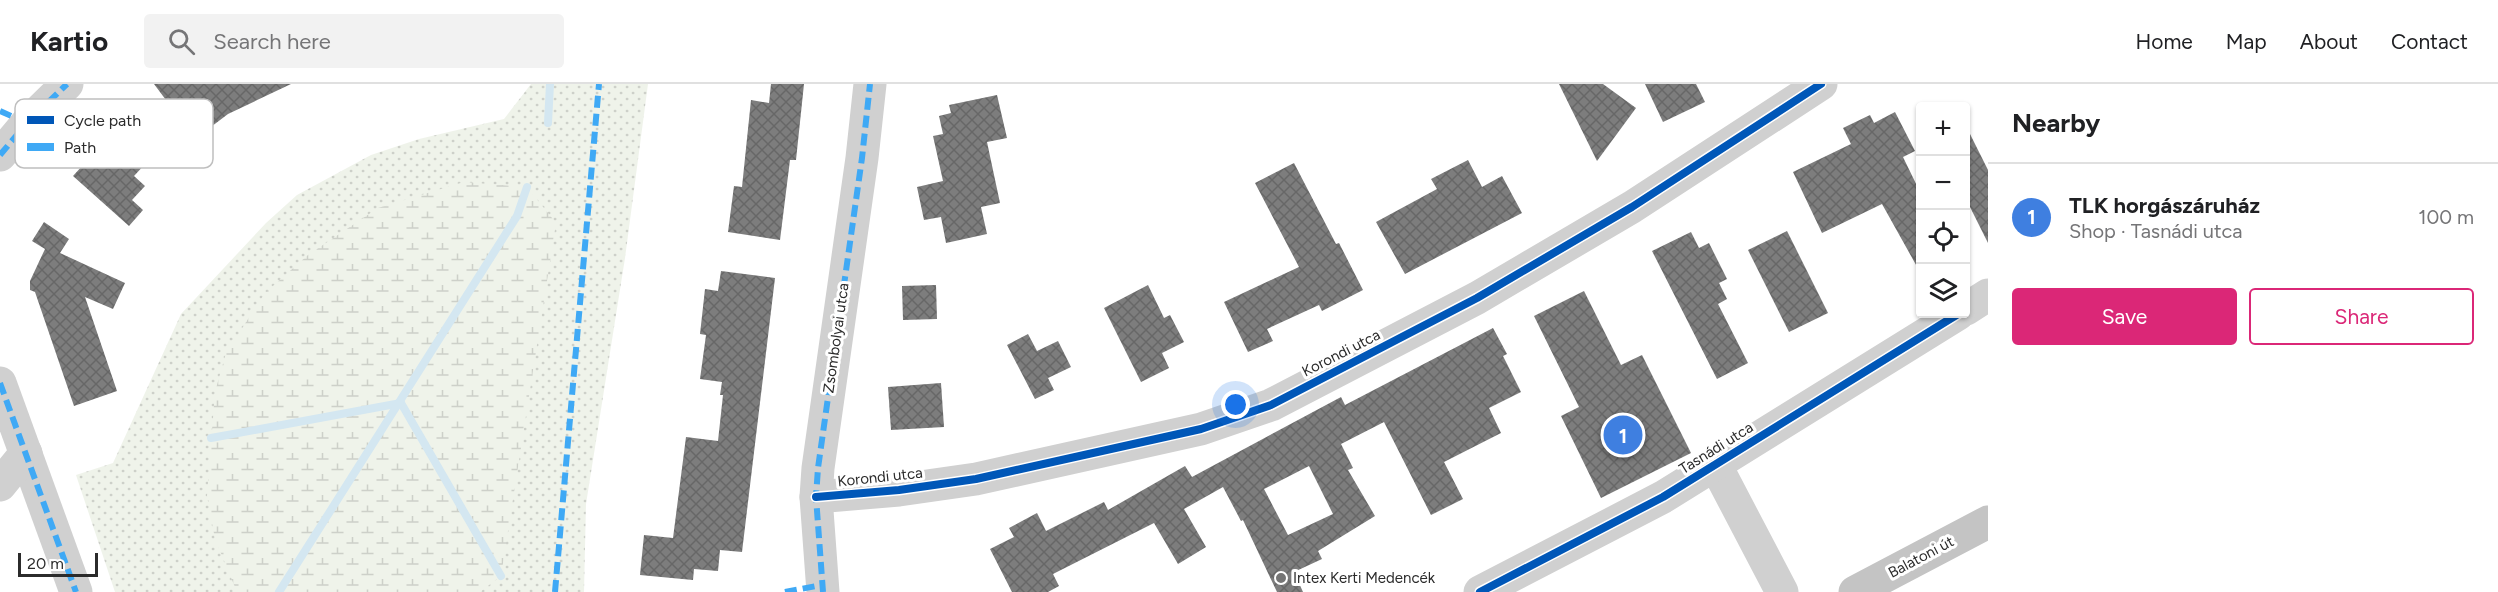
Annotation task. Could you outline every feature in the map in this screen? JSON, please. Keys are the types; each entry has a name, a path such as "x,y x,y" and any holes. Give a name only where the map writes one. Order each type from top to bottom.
{"main road":[{"name":"Balatoni út","path":"1855,592 1988,522"}],"street":[{"path":"52,99 67,84"},
{"name":"Zsombolyai utca","path":"823,592 816,497 818,468 862,158 870,84"},
{"name":"Korondi utca","path":"816,497 899,490 976,479 1201,429 1270,405 1487,292 1632,207 1821,84"},
{"path":"0,155 15,137"},
{"path":"1970,306 1988,295"},
{"name":"Tasnádi utca","path":"1480,592 1663,497 1952,318"},
{"path":"0,383 76,592"},
{"path":"0,485 26,453"},
{"path":"1715,464 1782,592"}],"green space":[{"path":"531,84 648,84 625,258 586,504 584,592 115,592 76,475 113,463 181,314 266,223 297,195 371,155 419,139 504,119"},
{"path":"464,182 527,187 556,223 501,576 480,592 237,592 215,539 207,496 215,392 226,353 265,293 308,255 378,208"}],"building":[{"path":"154,84 291,84 228,114 213,125 213,99 165,99"},
{"path":"771,84 804,84 796,160 790,160 780,240 728,232 734,186 742,187 751,100 769,103"},
{"path":"1559,84 1603,84 1636,108 1597,161"},
{"path":"1645,84 1696,84 1705,102 1663,122"},
{"path":"997,95 1007,138 987,142 1000,203 981,207 987,234 946,243 941,217 924,220 917,187 943,181 933,136 943,134 939,116 951,113 949,105"},
{"path":"1895,112 1915,151 1903,157 1916,184 1916,265 1882,204 1822,233 1793,172 1851,144 1843,128 1870,115 1874,123"},
{"path":"1970,134 1988,170 1988,243 1970,207"},
{"path":"1468,160 1482,187 1502,176 1522,213 1405,274 1376,222 1437,189 1431,179"},
{"path":"1294,163 1363,290 1322,311 1319,305 1267,329 1273,341 1248,352 1224,302 1299,267 1255,183"},
{"path":"80,168 141,168 134,176 145,186 132,200 143,210 129,226 73,176"},
{"path":"44,222 69,239 60,253 125,283 113,309 85,297 117,391 74,406 35,292 30,290 30,281 45,249 32,241"},
{"path":"1787,231 1828,313 1789,332 1748,250"},
{"path":"1691,232 1699,248 1709,243 1727,279 1719,283 1727,299 1718,304 1748,363 1717,379 1652,251"},
{"path":"721,271 775,278 742,552 720,550 718,571 694,569 693,580 640,575 644,535 673,538 686,437 718,441 723,395 720,395 722,382 700,379 706,335 700,334 705,289 718,291"},
{"path":"936,285 937,319 903,320 902,286"},
{"path":"1148,285 1164,318 1170,315 1184,342 1162,353 1169,368 1141,382 1104,308"},
{"path":"1584,291 1621,365 1642,355 1691,453 1601,498 1561,416 1579,407 1534,316"},
{"path":"1493,328 1507,354 1503,356 1521,392 1489,408 1501,433 1444,462 1463,499 1431,515 1384,422 1341,444 1353,468 1348,470 1375,516 1318,551 1322,559 1294,572 1303,592 1277,592 1243,520 1241,521 1223,487 1184,509 1206,547 1178,564 1154,523 1053,574 1059,586 1048,592 1012,592 990,549 1014,537 1009,528 1037,513 1046,531 1104,502 1108,510 1185,466 1192,477 1341,397 1345,405","holes":["1309,466 1333,514 1288,535 1264,489"]},
{"path":"1028,334 1037,351 1058,341 1071,367 1048,378 1054,390 1035,399 1007,345"},
{"path":"941,383 944,427 891,430 888,387"}],"waterway":[{"path":"548,123 550,84"},
{"path":"279,592 517,216 527,187"},
{"path":"401,403 501,576"},
{"path":"211,438 401,403"}],"marked path":[{"path":"52,99 67,84"},
{"path":"555,592 599,84"},
{"path":"823,592 816,497 818,468 862,158 870,84"},
{"path":"0,111 15,118"},
{"path":"0,155 15,137"},
{"path":"0,383 76,592"},
{"path":"785,592 822,585"}],"cycle path":[{"path":"816,497 899,490 976,479 1201,429 1271,405 1477,298 1632,207 1821,84"},
{"path":"1480,592 1663,497 1952,318"}],"place":[{"name":"TLK horgászáruház","path":"1623,435"},
{"name":"Intex Kerti Medencék","path":"1281,578"}]}
